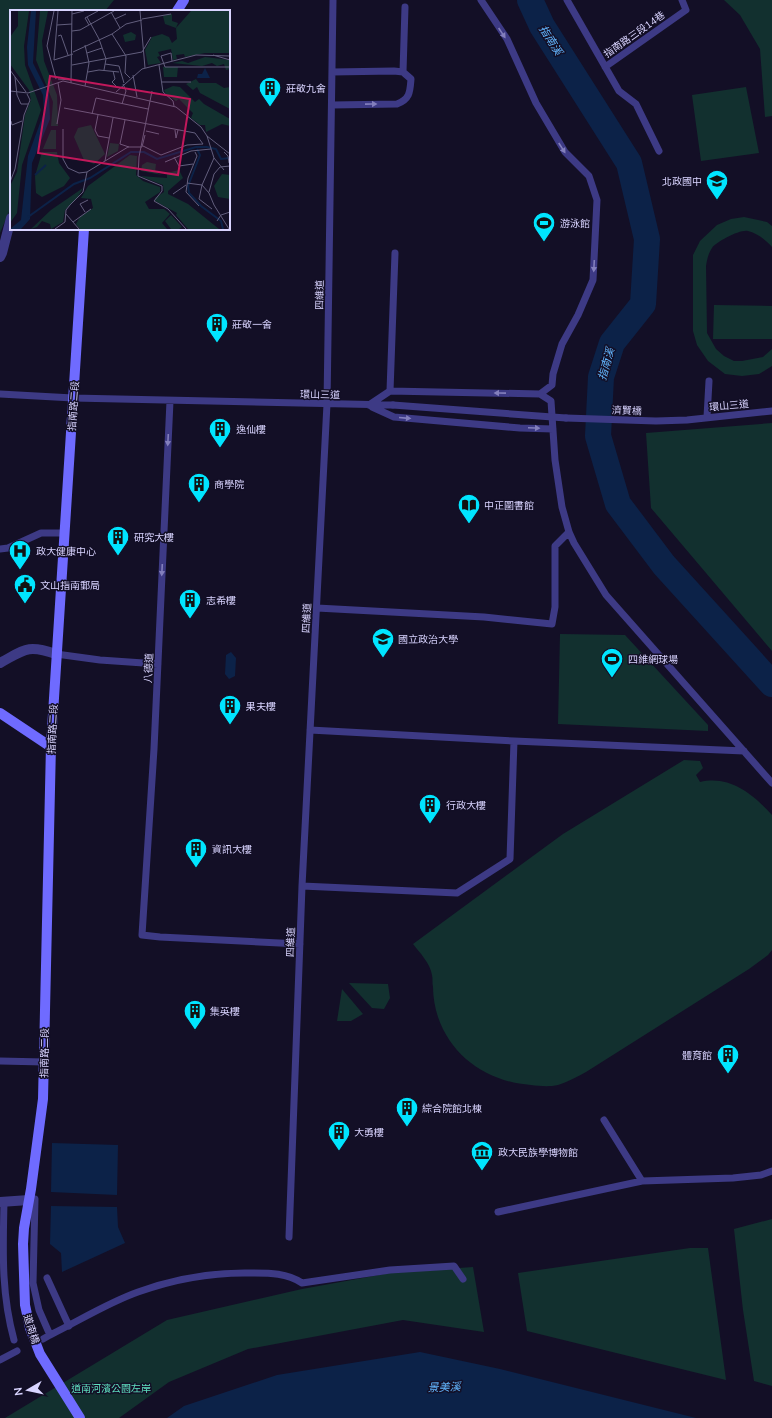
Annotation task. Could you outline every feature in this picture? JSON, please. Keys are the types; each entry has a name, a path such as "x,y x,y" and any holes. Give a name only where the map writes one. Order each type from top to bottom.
{"street":[{"path":"178,10 184,0"},
{"path":"0,257 10,222"},
{"name":"指南路二段","path":"24,1228 43,1099 51,747 84,230"},
{"path":"0,663 26,649 42,649 56,654"},
{"path":"0,713 51,747"},
{"path":"2,1202 29,1200"},
{"name":"道南橋","path":"24,1228 23,1250 25,1306 30,1328 40,1354 80,1418"}],"lane":[{"name":"四維道","path":"289,1237 302,886 327,404 333,0"},
{"path":"481,0 507,39 536,103 565,152 589,176 597,200 593,280 578,315 562,344 552,384 540,394"},
{"path":"567,0 619,91 636,104 659,151"},
{"name":"指南路三段14巷","path":"606,69 686,10 682,0"},
{"path":"403,72 405,7"},
{"path":"332,72 403,72 411,79 410,92 403,101 397,104 332,105"},
{"path":"390,391 395,253"},
{"path":"707,417 709,381"},
{"path":"368,405 390,391 540,394 551,401 555,460 562,507 569,532 574,543 606,595 772,783"},
{"name":"環山三道","path":"0,394 170,401 393,406 566,418"},
{"name":"八德道","path":"170,401 154,749 142,935 300,944"},
{"path":"368,405 394,417 553,429"},
{"name":"環山三道","path":"687,420 772,411"},
{"name":"濟賢橋","path":"566,418 656,421 687,420"},
{"path":"316,608 484,617 552,624 555,608 555,546 569,532"},
{"path":"0,549 8,548 40,533 64,533"},
{"path":"56,654 100,660 158,664"},
{"path":"310,730 744,751"},
{"path":"302,886 457,893 510,859 514,741"},
{"path":"0,1061 44,1062"},
{"path":"604,1120 642,1180"},
{"path":"498,1212 642,1180 733,1178 761,1175 772,1171"},
{"path":"29,1200 35,1199 33,1283 39,1310 50,1335"},
{"path":"2,1202 3,1272 8,1320 14,1340"},
{"path":"43,1338 106,1306 138,1292 167,1283 218,1274 237,1272 278,1274 293,1277 302,1283 390,1270 454,1266 463,1278"},
{"path":"47,1278 69,1326"},
{"path":"0,1360 17,1351"}],"green space":[{"path":"0,0 114,0 106,10 10,10 10,209 0,233"},
{"path":"724,0 772,0 772,116 765,117 760,49 740,15"},
{"path":"746,87 759,153 701,161 692,95"},
{"path":"744,217 767,222 772,226 772,247 755,233 748,231 740,232 728,236 714,245 707,259 706,266 707,333 716,349 724,356 734,361 742,361 763,357 772,349 772,366 759,374 742,376 725,374 708,361 697,345 693,331 693,255 700,241 717,225 731,219"},
{"path":"714,305 772,306 772,339 713,339"},
{"path":"772,423 772,651 651,508 646,433"},
{"name":"四維網球場","path":"560,634 625,635 708,725 708,731 558,724"},
{"path":"684,760 700,761 703,768 696,775 700,782 721,781 740,788 749,793 772,815 772,950 768,955 749,969 586,1072 561,1084 555,1086 544,1086 516,1083 487,1073 474,1065 463,1056 444,1032 435,1006 431,971 424,958 413,944 563,834"},
{"path":"349,983 388,984 390,998 384,1009 372,1008"},
{"path":"342,989 363,1014 351,1021 337,1021"},
{"path":"772,1219 772,1386 754,1381 743,1310 734,1229"},
{"path":"690,1248 708,1248 726,1380 527,1331 518,1273"},
{"name":"道南河濱公園左岸","path":"473,1267 484,1332 403,1320 248,1349 169,1382 119,1418 5,1418 167,1320 302,1289 390,1273"}],"water":[{"path":"231,652 236,658 235,676 229,679 225,674 226,655"},
{"path":"52,1143 118,1145 117,1195 51,1192"},
{"path":"51,1206 117,1207 118,1227 125,1243 62,1272 61,1253 50,1244"},
{"name":"景美溪","path":"420,1352 500,1369 696,1418 167,1418 184,1406 277,1375"}],"waterway":[{"name":"指南溪","path":"530,0 542,26 629,163 647,239 643,304 612,343 601,377 598,436 618,504 664,565 772,684"}],"place":[{"name":"莊敬九舍","path":"270,108"},
{"name":"北政國中","path":"717,200"},
{"name":"游泳館","path":"544,242"},
{"name":"莊敬一舍","path":"217,344"},
{"name":"逸仙樓","path":"220,448"},
{"name":"商學院","path":"199,504"},
{"name":"中正圖書館","path":"469,524"},
{"name":"研究大樓","path":"118,556"},
{"name":"政大健康中心","path":"20,570"},
{"name":"文山指南郵局","path":"25,604"},
{"name":"志希樓","path":"190,620"},
{"name":"國立政治大學","path":"383,658"},
{"name":"四維網球場","path":"612,678"},
{"name":"果夫樓","path":"230,726"},
{"name":"行政大樓","path":"430,824"},
{"name":"資訊大樓","path":"196,868"},
{"name":"集英樓","path":"195,1030"},
{"name":"體育館","path":"728,1074"},
{"name":"綜合院館北棟","path":"407,1128"},
{"name":"大勇樓","path":"339,1152"},
{"name":"政大民族學博物館","path":"482,1172"}]}
